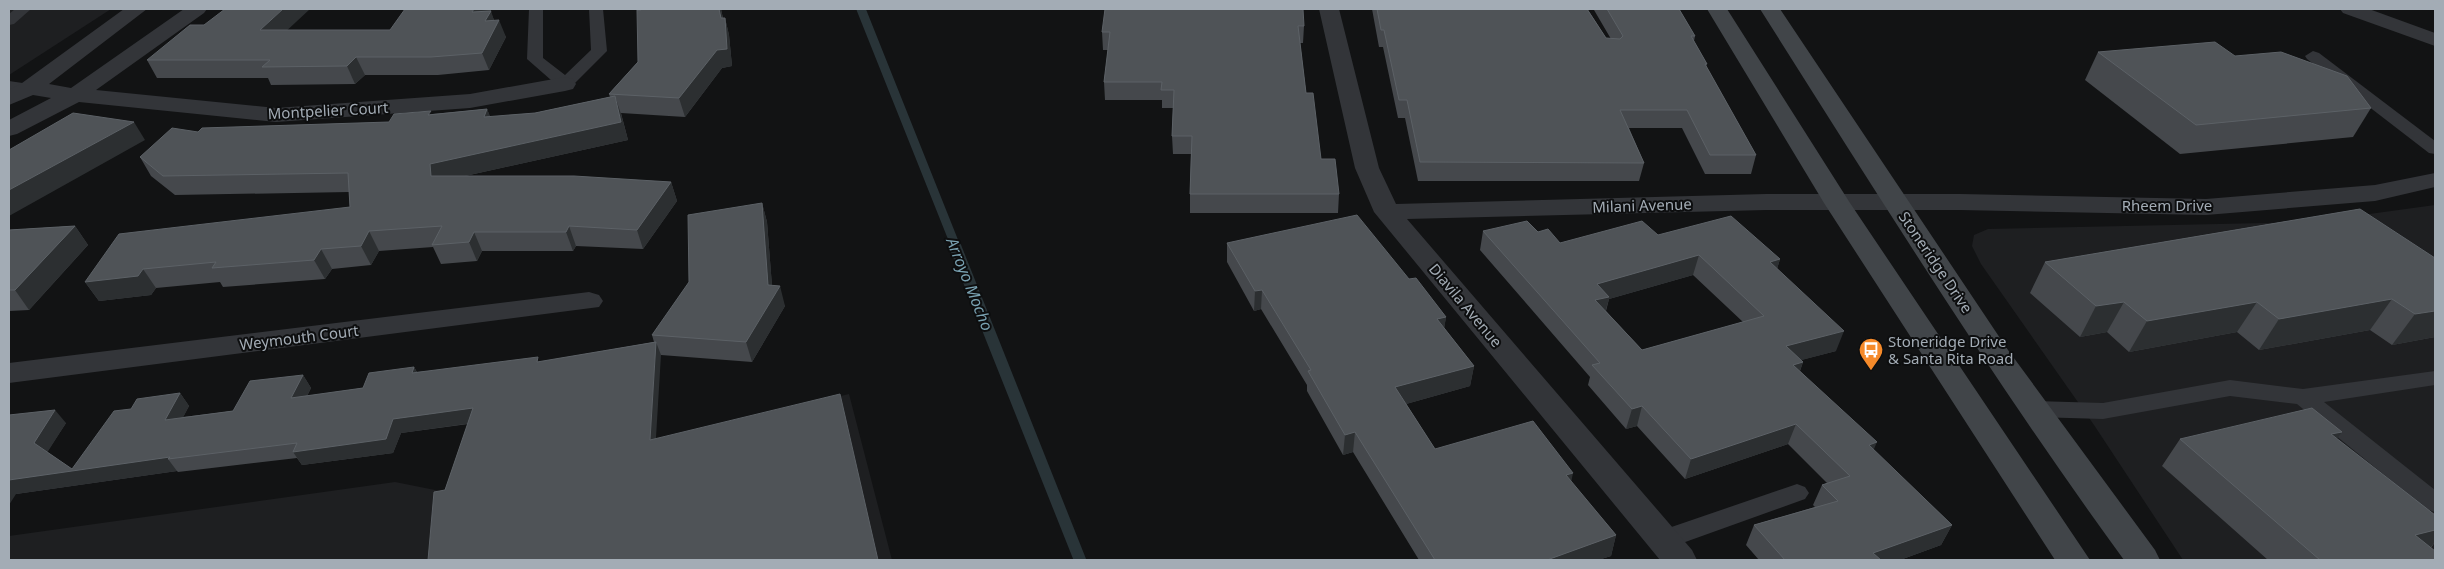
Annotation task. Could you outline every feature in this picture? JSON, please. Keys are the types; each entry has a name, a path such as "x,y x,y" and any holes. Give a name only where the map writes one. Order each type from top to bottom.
{"main road":[{"path":"1717,9 1838,203 2073,560"},
{"name":"Stoneridge Drive","path":"1770,9 2034,410 2143,560"}],"street":[{"path":"9,98 20,87 137,9"},
{"path":"9,129 75,95 197,9"},
{"name":"Diavila Avenue","path":"1329,9 1367,168 1387,212 1672,550"},
{"path":"2350,9 2435,40"},
{"name":"Montpelier Court","path":"20,87 75,95 276,115 470,102 566,84"},
{"name":"Rheem Drive","path":"1896,202 2206,207 2375,193 2435,180"},
{"name":"Milani Avenue","path":"1387,212 1766,202 1896,202"},
{"name":"Weymouth Court","path":"9,373 589,300"}],"lane":[{"path":"9,21 24,9"},
{"path":"536,9 535,59 566,84 599,51 596,9"},
{"path":"2313,56 2435,149"},
{"path":"2034,410 2103,411 2230,388 2303,397 2435,378"},
{"path":"2303,397 2435,503"},
{"path":"1672,550 1796,493"}],"shaded area":[{"path":"9,9 111,9 9,75"},
{"path":"2435,205 2435,560 2183,560 2094,425 1981,264 1972,246 1974,235 1988,229 2311,222"},
{"path":"849,394 892,560 9,560 9,536 395,482 440,491"}],"building":[{"path":"225,9 283,9 260,30 390,30 405,9 474,9 472,12 491,11 485,21 499,20 482,53 431,57 356,57 347,66 262,67 270,60 147,60 190,25 204,25"},
{"path":"719,9 721,18 725,18 727,49 717,50 679,98 609,94 638,62 637,10"},
{"path":"1105,9 1303,9 1304,26 1298,26 1306,93 1313,93 1321,159 1335,159 1339,194 1190,194 1192,136 1172,136 1174,90 1161,90 1162,82 1104,82 1110,32 1102,32"},
{"path":"1377,9 1587,9 1606,38 1620,39 1623,36 1607,9 1679,9 1695,36 1691,36 1707,64 1705,64 1756,155 1710,155 1687,110 1620,110 1644,163 1420,162 1407,100 1399,100 1384,30 1381,30"},
{"path":"2215,42 2235,56 2281,52 2347,76 2371,108 2196,125 2098,52"},
{"path":"615,96 621,122 430,164 431,176 574,176 671,182 637,230 569,226 566,232 474,232 469,242 432,245 442,226 369,231 361,246 321,249 314,260 212,268 216,262 143,269 138,276 85,282 119,234 350,207 348,173 163,176 140,157 172,128 198,132 202,128 389,122 394,114 431,111 428,115 487,109 484,117 535,113"},
{"path":"73,113 134,122 9,190 9,150"},
{"path":"762,203 768,285 780,286 746,342 652,335 689,282 688,215"},
{"path":"2360,209 2435,258 2435,311 2415,314 2392,299 2279,319 2257,302 2147,321 2124,302 2096,306 2045,262"},
{"path":"1357,215 1409,279 1416,278 1446,317 1437,319 1474,366 1395,387 1435,449 1533,421 1573,473 1566,475 1616,535 1547,560 1435,560 1355,432 1345,435 1308,371 1311,370 1262,290 1255,291 1227,243"},
{"path":"1731,216 1780,259 1770,262 1844,331 1786,346 1803,362 1793,365 1877,442 1869,445 1952,525 1873,553 1881,560 1785,560 1754,525 1838,501 1822,485 1850,476 1796,424 1691,459 1642,406 1632,409 1592,365 1600,363 1483,231 1527,221 1538,232 1548,229 1560,243 1642,221 1658,235","holes":["1699,255 1764,316 1642,350 1595,300 1609,297 1597,284"]},
{"path":"75,226 15,290 9,290 9,230"},
{"path":"656,342 650,440 840,394 878,560 428,560 434,492 445,490 473,408 393,419 386,439 293,452 297,443 168,459 170,457 9,480 9,415 55,410 34,443 72,469 114,411 131,409 137,399 180,393 165,420 233,411 250,381 303,375 291,398 363,388 369,373 414,367 412,373 538,357 537,362"},
{"path":"2312,408 2342,432 2331,434 2435,515 2435,530 2415,535 2435,551 2435,560 2320,560 2180,439"}],"waterway":[{"name":"Arroyo Mocho","path":"861,9 956,247"},
{"name":"Arroyo Mocho","path":"955,246 1080,560"}],"place":[{"name":"Stoneridge Drive & Santa Rita Road","path":"1871,371"}]}
